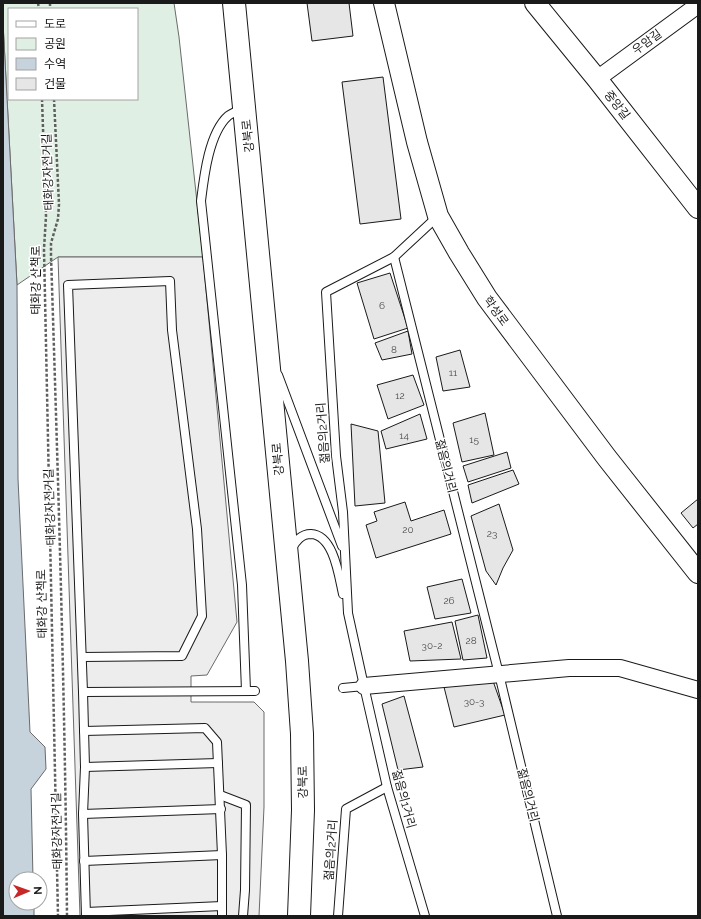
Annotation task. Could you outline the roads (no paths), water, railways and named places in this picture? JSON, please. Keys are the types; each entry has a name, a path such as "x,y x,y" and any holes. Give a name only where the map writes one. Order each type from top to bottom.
{"main road":[{"name":"강북로","path":"234,3 297,661 302,734 303,810 299,916"}],"street":[{"name":"학성로","path":"384,3 416,142 438,216 487,298 607,458 698,573"},
{"name":"중앙길","path":"535,3 597,79 698,208"},
{"name":"우암길","path":"597,79 698,5"},
{"path":"364,686 569,668 620,668 698,690"}],"lane":[{"path":"245,107 228,116 217,130 206,164 200,201 242,585 246,691"},
{"name":"젊음의2거리","path":"364,686 348,613 343,512 336,456 326,292 394,257 438,216"},
{"name":"젊음의거리","path":"394,257 557,916"},
{"path":"82,657 182,656 202,616 197,529 172,330 170,281 68,285 82,657 85,767 83,814 86,914 222,906"},
{"path":"268,349 325,497 344,552"},
{"path":"288,560 291,549 296,541 304,535 312,534 320,537 328,544 333,555 348,613"},
{"path":"343,688 364,686"},
{"name":"젊음의1거리","path":"364,686 387,787 425,916"},
{"path":"83,692 255,691"},
{"path":"84,731 205,728 217,742 221,809 222,916"},
{"path":"85,767 218,763"},
{"name":"젊음의2거리","path":"338,916 346,809 387,787"},
{"path":"220,795 246,804 245,890 243,916"},
{"path":"83,814 221,809"},
{"path":"84,861 222,855"}],"water":[{"path":"3,23 17,285 18,479 30,732 45,747 46,769 31,789 33,871 8,871 8,911 34,911 34,916 3,916"}]}
